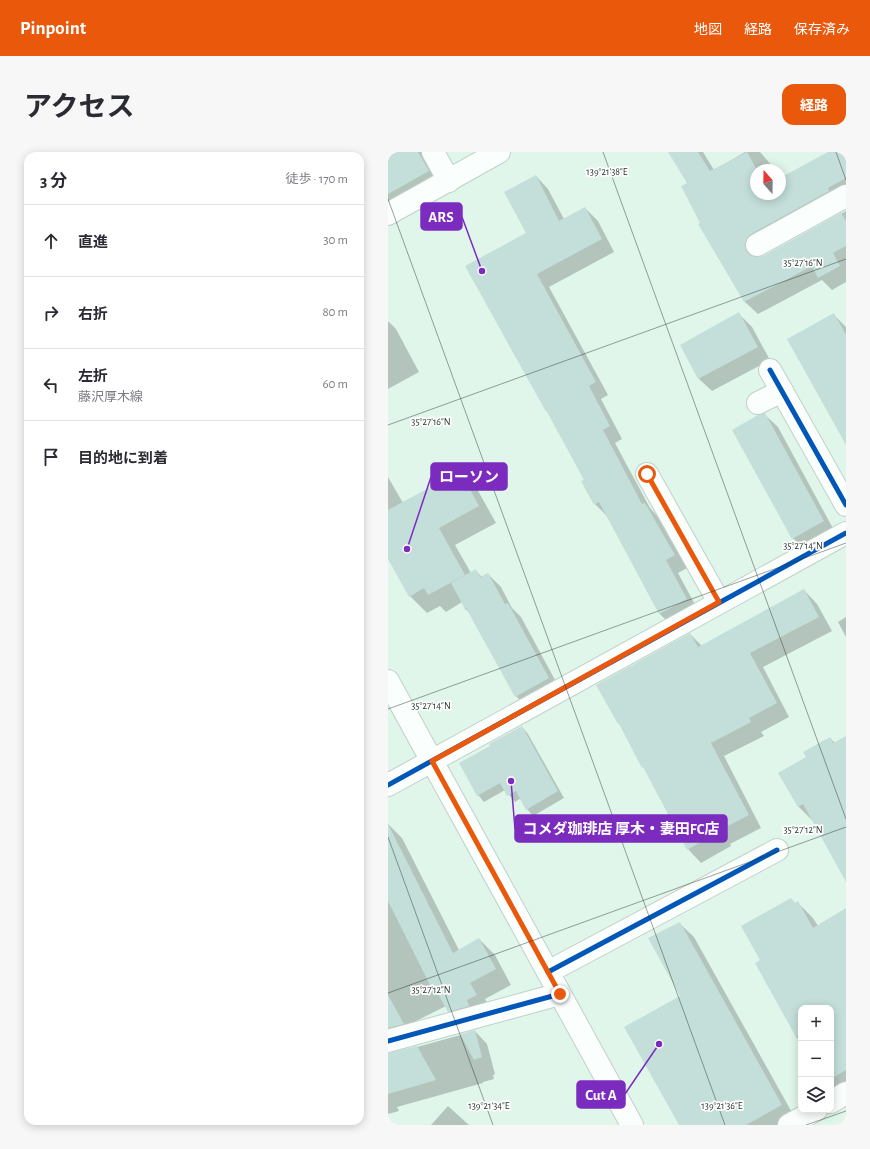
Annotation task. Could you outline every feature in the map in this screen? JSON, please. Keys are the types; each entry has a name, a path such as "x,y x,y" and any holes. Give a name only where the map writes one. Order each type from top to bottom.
{"street":[{"path":"433,152 449,180"},
{"path":"388,214 499,152"},
{"path":"757,245 846,196"},
{"path":"770,370 846,506"},
{"path":"758,403 782,391"},
{"path":"647,474 719,602"},
{"path":"388,785 846,533"},
{"path":"388,681 632,1125"},
{"path":"548,972 777,850"},
{"path":"388,1041 560,994"},
{"path":"834,1100 846,1093"},
{"path":"789,1125 811,1113"}],"building":[{"path":"388,152 418,152 429,171 388,194"},
{"path":"668,152 698,152 710,171 747,152 754,164 750,164 750,200 786,200 786,175 828,152 846,152 846,178 828,188 829,191 751,234 747,238 745,244 746,251 750,255 756,257 763,256 841,213 846,221 846,246 833,253 840,266 818,278 812,266 744,302 698,224 700,223 681,186 687,183"},
{"path":"536,175 559,221 585,207 602,239 537,274 596,382 589,386 610,426 603,430 642,504 645,503 675,555 666,560 687,599 659,614 599,502 594,505 581,481 584,480 465,266 526,233 504,192"},
{"path":"739,312 758,347 698,379 680,345"},
{"path":"834,313 846,335 846,445 787,339"},
{"path":"765,413 824,521 792,539 732,430 758,415"},
{"path":"460,471 479,506 439,528 465,575 428,595 424,588 409,597 388,559 388,510"},
{"path":"476,569 480,577 488,573 505,604 508,603 549,678 515,697 451,583"},
{"path":"804,589 819,617 750,653 777,703 749,718 751,722 711,743 749,815 718,831 687,850 643,767 642,768 619,724 596,685 690,633 698,647"},
{"path":"522,726 558,791 526,810 516,791 507,796 500,783 477,796 459,763"},
{"path":"846,736 846,882 803,804 798,807 778,773 806,757 803,752 830,737 833,743"},
{"path":"388,824 453,953 479,938 496,969 470,983 477,995 467,1000 469,1006 448,1012 435,988 432,989 388,901"},
{"path":"791,898 795,903 798,901 813,928 846,908 846,1070 834,1077 834,1005 798,1005 798,1036 796,1037 755,963 760,960 741,926"},
{"path":"680,922 782,1105 746,1125 679,1125 624,1027 680,996 648,938"},
{"path":"388,995 404,1024 388,1028"},
{"path":"475,1030 482,1057 474,1060 460,1034"},
{"path":"417,1046 436,1080 388,1094 388,1053"}],"cycle path":[{"path":"770,370 846,505"},
{"path":"388,785 846,533"},
{"path":"548,972 777,850"},
{"path":"388,1041 560,994"}],"place":[{"name":"ARS","path":"482,271"},
{"name":"ローソン","path":"407,549"},
{"name":"コメダ珈琲店 厚木・妻田FC店","path":"511,781"},
{"name":"Cut A","path":"659,1044"}],"route":[{"path":"560,994 432,761 719,602 647,474"}]}
